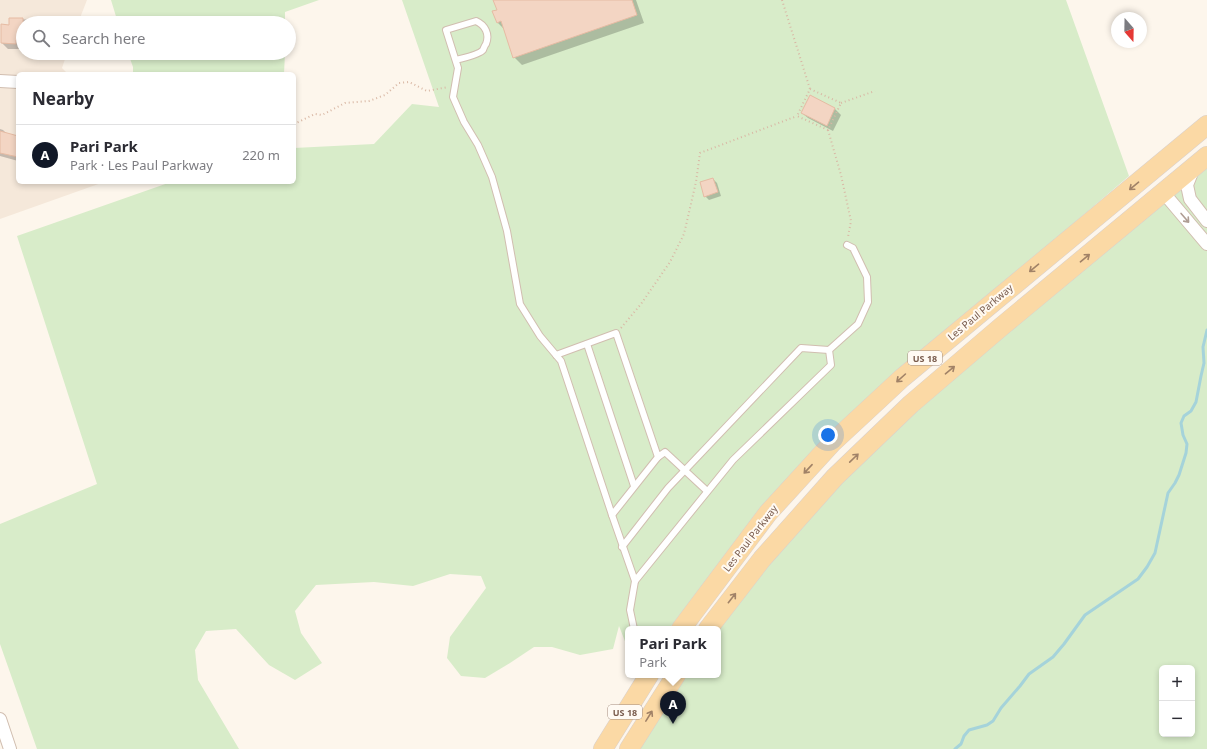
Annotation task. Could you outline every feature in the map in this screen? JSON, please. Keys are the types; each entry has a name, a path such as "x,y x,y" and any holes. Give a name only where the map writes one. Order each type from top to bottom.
{"main road":[{"name":"Les Paul Parkway","path":"683,626 768,513 832,443 902,378 1207,125"},
{"path":"1163,192 1160,184 1161,177 1207,137"},
{"name":"US 18","path":"710,626 762,559 835,477 911,404 1001,327 1200,162"},
{"name":"US 18","path":"603,749 647,678"},
{"name":"US 18","path":"629,749 674,678"}],"street":[{"path":"0,81 16,82"},
{"path":"1200,162 1187,185 1190,199 1207,221"},
{"path":"1163,192 1207,244"},
{"path":"0,719 10,749"}],"lane":[{"path":"456,60 477,54 483,50 487,40 487,34 482,24 476,21 446,30 458,68 453,97 464,122 478,145 492,176 507,231 520,304 540,336 561,360 622,547 635,581"},
{"path":"622,547 668,488 801,348 829,350 858,324 868,302 867,277 853,248 847,245"},
{"path":"556,355 616,333 658,457"},
{"path":"587,344 634,486"},
{"path":"633,626 630,610 635,581 733,460 831,365 829,350"},
{"path":"612,515 658,457 665,452 707,492"}],"path":[{"path":"782,0 810,89 798,116"},
{"path":"296,123 315,114 322,115 345,103 369,101 385,95 399,83 409,82 428,90 455,85"},
{"path":"810,89 841,103 875,92"},
{"path":"841,103 828,130 841,175 851,221 847,245"},
{"path":"616,333 641,304 670,262 684,234 696,182 700,152 798,116 828,130"}],"shaded area":[{"path":"0,0 87,0 81,16 16,16 16,60 65,60 62,68 66,72 16,72 16,184 98,184 0,219"}],"green space":[{"path":"111,0 319,0 285,12 285,16 116,16"},
{"path":"402,0 1066,0 1129,176 877,391 742,534 671,626 625,626 625,641 619,626 613,649 580,655 552,647 534,647 485,678 461,676 447,658 450,637 486,588 481,576 450,574 413,586 374,582 316,585 295,611 301,633 322,663 295,680 269,665 236,629 206,631 195,650 198,680 239,749 37,749 0,644 0,524 97,484 17,236 165,184 296,184 296,148 374,144 412,104 439,107"},
{"path":"130,60 285,60 284,72 133,72"},
{"path":"1207,159 1207,749 632,749 677,678 721,678 721,626 835,482"}],"building":[{"path":"493,0 632,0 637,15 513,58 501,21 497,23 492,11 497,10"},
{"path":"9,18 16,18 16,44 1,43 1,24 9,25"},
{"path":"810,95 835,108 827,126 801,113"},
{"path":"0,131 16,135 16,157 0,153"},
{"path":"713,178 718,192 704,197 700,182"}],"waterway":[{"path":"955,749 961,744 964,736 969,730 987,725 993,721 1001,708 1029,674 1053,657 1085,615 1138,579 1147,567 1155,553 1168,493 1179,475 1186,453 1187,444 1183,435 1181,423 1184,416 1191,411 1196,402 1204,363 1203,347 1207,330"}],"place":[{"name":"Pari Park","path":"673,724"}]}
